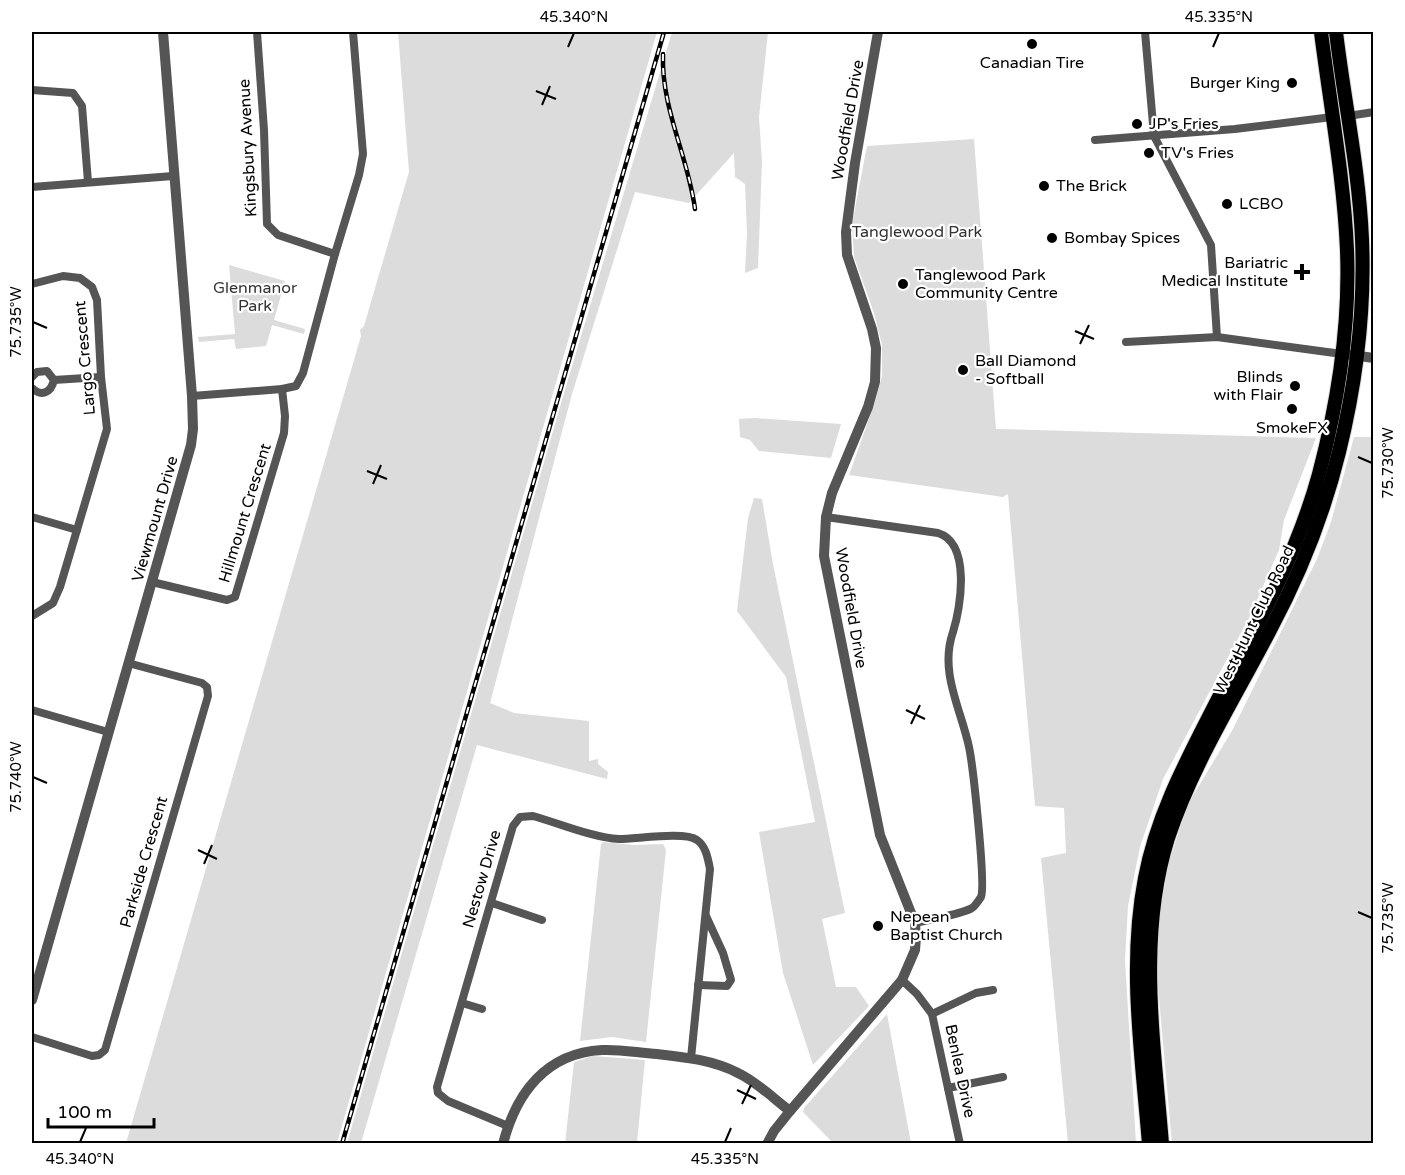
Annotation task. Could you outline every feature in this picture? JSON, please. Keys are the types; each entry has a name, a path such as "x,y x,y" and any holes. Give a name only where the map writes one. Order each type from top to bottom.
{"main road":[{"name":"West Hunt Club Road","path":"1162,1143 1150,988 1152,920 1157,882 1168,839 1183,797 1275,621 1306,554 1339,452 1349,355 1346,308 1347,249 1321,32"},
{"name":"West Hunt Club Road","path":"1149,1143 1137,993 1140,907 1145,875 1171,794 1270,602 1288,562 1319,475 1360,310 1362,239 1336,32"},
{"path":"1332,117 1348,116"}],"street":[{"name":"Viewmount Drive","path":"32,1000 191,449 192,396 163,32"},
{"name":"Kingsbury Avenue","path":"257,32 264,130 267,224 278,235 335,254"},
{"path":"192,396 282,389 296,386 303,373 359,176 363,154 353,32"},
{"name":"Woodfield Drive","path":"767,1143 774,1131 902,980 915,950 915,923 891,869 880,835 824,556 826,517 832,493 868,407 874,382 876,348 873,329 847,255 846,232 856,157 878,32"},
{"path":"1145,32 1154,136 1211,245 1216,337"},
{"path":"32,90 73,93 82,106 88,182"},
{"path":"1348,116 1374,112"},
{"path":"1095,140 1235,129 1332,117"},
{"path":"32,188 173,176"},
{"name":"Largo Crescent","path":"32,284 63,276 80,278 92,287 97,300 101,377 107,429 60,587 53,603 32,616"},
{"path":"1126,342 1216,337 1374,358"},
{"path":"32,377 37,372 47,371 54,380"},
{"path":"54,380 101,377"},
{"path":"32,388 45,393 50,391 54,380"},
{"name":"Hillmount Crescent","path":"152,582 227,600 235,597 284,433 282,389"},
{"path":"32,517 77,530"},
{"path":"826,517 945,535 953,544 958,556 960,609 952,633 948,662 952,692 970,748 982,874 981,897 972,908 915,923"},
{"name":"Parkside Crescent","path":"32,1037 92,1056 99,1055 105,1050 208,696 207,687 202,683 128,663"},
{"path":"32,710 108,732"},
{"name":"Nestow Drive","path":"508,1126 448,1101 438,1093 437,1087 516,821 520,817 533,816 616,839 650,839 683,835 697,839 708,855 710,869 690,1058"},
{"path":"492,903 542,920"},
{"name":"Nestow Drive","path":"698,985 727,986 731,980 723,953 706,916"},
{"name":"Benlea Drive","path":"902,980 917,994 932,1014 960,1143"},
{"path":"932,1014 976,993 993,990"},
{"path":"462,1003 482,1009"},
{"path":"504,1143 514,1109 533,1082 559,1061 574,1055 604,1049 690,1058 738,1073 761,1088 790,1112"},
{"path":"948,1088 1003,1077"}],"green space":[{"path":"398,32 657,32 337,1143 126,1143 361,336 360,330 364,326 409,172"},
{"path":"672,32 768,32 759,117 762,162 758,268 745,273 747,233 745,184 735,177 734,153 689,203 635,192 572,394 490,703 514,713 589,721 589,761 598,759 598,764 608,772 607,779 477,745 361,1143 347,1143 564,393"},
{"name":"Tanglewood Park","path":"974,139 996,429 1316,438 1284,520 1279,550 1250,616 1163,779 1140,847 1128,906 1125,960 1136,1143 1068,1143 1041,858 1066,853 1064,808 1035,806 1008,494 1003,497 849,475 882,376 882,345 874,313 854,257 852,224 867,146"},
{"name":"Glenmanor Park","path":"229,265 285,281 274,320 305,329 304,334 272,325 266,346 236,349 234,339 199,342 198,337 235,334"},
{"path":"739,419 841,424 831,458 759,451 750,440 740,437"},
{"path":"1354,437 1373,437 1373,1143 1172,1144 1156,964 1159,917 1169,862 1188,804 1233,729 1317,559 1331,522"},
{"path":"754,498 762,499 773,564 845,913 822,919 836,987 856,987 869,1006 813,1065 783,973 759,832 815,822 786,677 737,611 748,518"},
{"path":"603,842 634,845 663,844 666,850 646,1042 612,1037 580,1041"},
{"path":"887,1014 911,1143 833,1143 803,1112 804,1108"},
{"path":"593,1056 645,1060 637,1143 565,1144 574,1062"}],"railway":[{"path":"342,1144 664,32"},
{"path":"663,54 666,94 692,189 695,209"}],"place":[{"name":"Canadian Tire","path":"1032,44"},
{"name":"Burger King","path":"1292,83"},
{"name":"JP's Fries","path":"1137,124"},
{"name":"TV's Fries","path":"1149,153"},
{"name":"The Brick","path":"1044,186"},
{"name":"LCBO","path":"1227,204"},
{"name":"Bombay Spices","path":"1052,238"},
{"name":"Bariatric Medical Institute","path":"1302,272"},
{"name":"Tanglewood Park Community Centre","path":"903,284"},
{"name":"Ball Diamond - Softball","path":"963,370"},
{"name":"Blinds with Flair","path":"1295,386"},
{"name":"SmokeFX","path":"1292,409"},
{"name":"Nepean Baptist Church","path":"878,926"}]}
